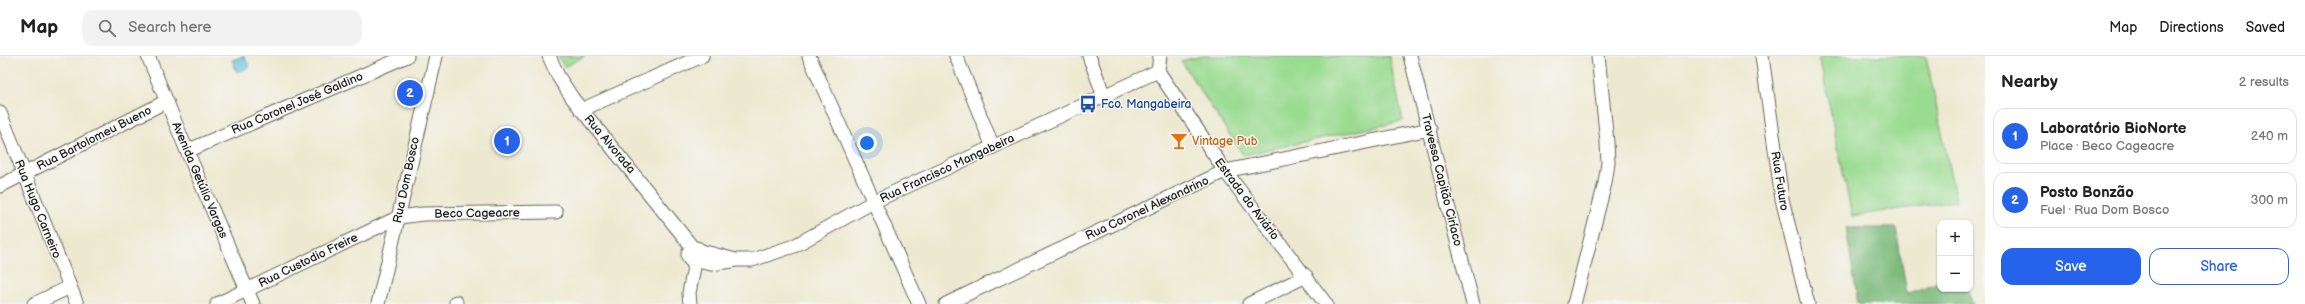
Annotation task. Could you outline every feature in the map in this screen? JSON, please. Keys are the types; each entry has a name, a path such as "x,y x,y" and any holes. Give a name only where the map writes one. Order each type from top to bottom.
{"street":[{"name":"Avenida Getúlio Vargas","path":"148,56 253,304"},
{"name":"Rua Coronel José Galdino","path":"187,151 407,56"},
{"name":"Rua Dom Bosco","path":"378,304 436,56"},
{"name":"Rua Alvorada","path":"549,56 558,76 581,110 621,156 677,229 694,255"},
{"path":"581,110 702,56"},
{"path":"809,56 875,201 919,304"},
{"path":"956,56 993,147"},
{"path":"1089,56 1104,96"},
{"path":"1158,71 1160,56"},
{"name":"Travessa Capitão Ciríaco","path":"1410,56 1430,129 1473,304"},
{"path":"1574,304 1605,183 1608,163 1598,56"},
{"name":"Rua Futuro","path":"1762,56 1782,199 1808,304"},
{"name":"Rua Francisco Mangabeira","path":"694,255 736,260 752,260 794,246 875,201 1158,71"},
{"name":"Estrada do Aviário","path":"1158,71 1225,171 1326,304"},
{"name":"Rua Bartolomeu Bueno","path":"0,186 167,101"},
{"name":"Rua Hugo Carneiro","path":"0,113 77,304"},
{"name":"Rua Coronel Alexandrino","path":"946,304 1225,171 1430,129"},
{"name":"Beco Cageacre","path":"398,217 424,214 556,212"},
{"name":"Rua Custodio Freire","path":"217,304 398,217"},
{"path":"690,304 690,279 694,255"},
{"path":"1249,304 1306,276"},
{"path":"34,304 70,287"}],"green space":[{"path":"558,56 585,56 564,67"},
{"path":"1202,56 1389,56 1403,121 1243,155 1181,61"},
{"path":"1819,56 1926,56 1956,201 1852,216"},
{"path":"1846,228 1896,228 1907,294 1937,282 1937,292 1968,292 1973,304 1858,304"}],"water":[{"path":"244,56 250,67 237,72 232,60"}],"place":[{"name":"Posto Bonzão","path":"410,93"},
{"name":"Fco. Mangabeira","path":"1088,104"},
{"name":"Laboratório BioNorte","path":"507,141"},
{"name":"Vintage Pub","path":"1179,141"}]}
